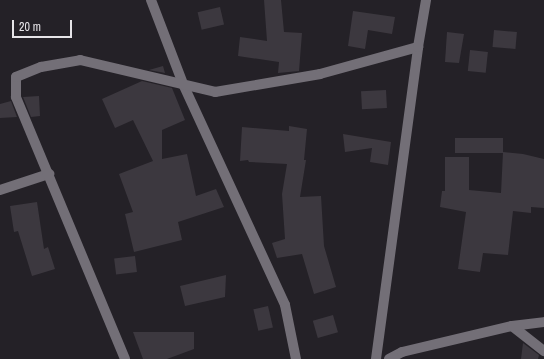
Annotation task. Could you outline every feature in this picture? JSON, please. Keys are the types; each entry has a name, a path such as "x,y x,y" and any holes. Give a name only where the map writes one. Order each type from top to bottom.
{"street":[{"path":"151,0 183,84 286,305 296,359"},
{"path":"376,359 418,47 426,0"},
{"path":"125,359 16,97 16,78 41,67 80,60 215,92 320,74 418,47"},
{"path":"0,190 49,174"},
{"path":"389,359 402,352 512,326 544,322"},
{"path":"512,326 544,351"}],"building":[{"path":"264,0 281,0 284,32 302,33 299,71 278,73 279,62 238,56 240,37 267,41"},
{"path":"220,7 224,25 202,30 198,12"},
{"path":"353,11 395,17 392,34 368,30 365,49 348,46"},
{"path":"494,30 517,32 515,49 493,47"},
{"path":"447,32 464,34 459,63 445,62"},
{"path":"470,50 488,52 486,73 468,71"},
{"path":"163,66 165,73 149,70"},
{"path":"142,81 172,88 185,120 162,130 162,159 187,154 196,196 216,189 224,207 178,222 182,240 134,252 125,214 133,212 119,174 153,161 133,120 115,128 102,99"},
{"path":"386,90 387,108 362,109 361,91"},
{"path":"39,96 40,116 31,117 23,97"},
{"path":"11,101 17,117 0,118 0,104"},
{"path":"289,126 307,129 304,160 306,160 300,197 321,196 324,246 336,287 314,294 302,254 277,258 272,243 285,239 282,194 287,164 249,162 248,160 240,161 242,127 289,131"},
{"path":"343,134 391,142 388,165 370,162 372,148 345,152"},
{"path":"455,138 503,138 503,153 455,153"},
{"path":"503,152 523,154 544,159 544,208 531,207 531,213 513,211 508,255 483,253 480,272 458,269 466,212 440,207 442,191 445,191 445,157 469,157 469,190 501,193"},
{"path":"37,202 44,249 48,247 55,269 32,276 18,231 14,232 10,206"},
{"path":"135,256 137,272 116,274 114,259"},
{"path":"226,275 225,297 185,306 180,286"},
{"path":"268,306 273,327 258,331 253,309"},
{"path":"333,315 338,332 318,338 313,321"},
{"path":"133,332 194,332 194,349 167,359 143,359"},
{"path":"523,343 539,355 538,359 521,359"}]}
